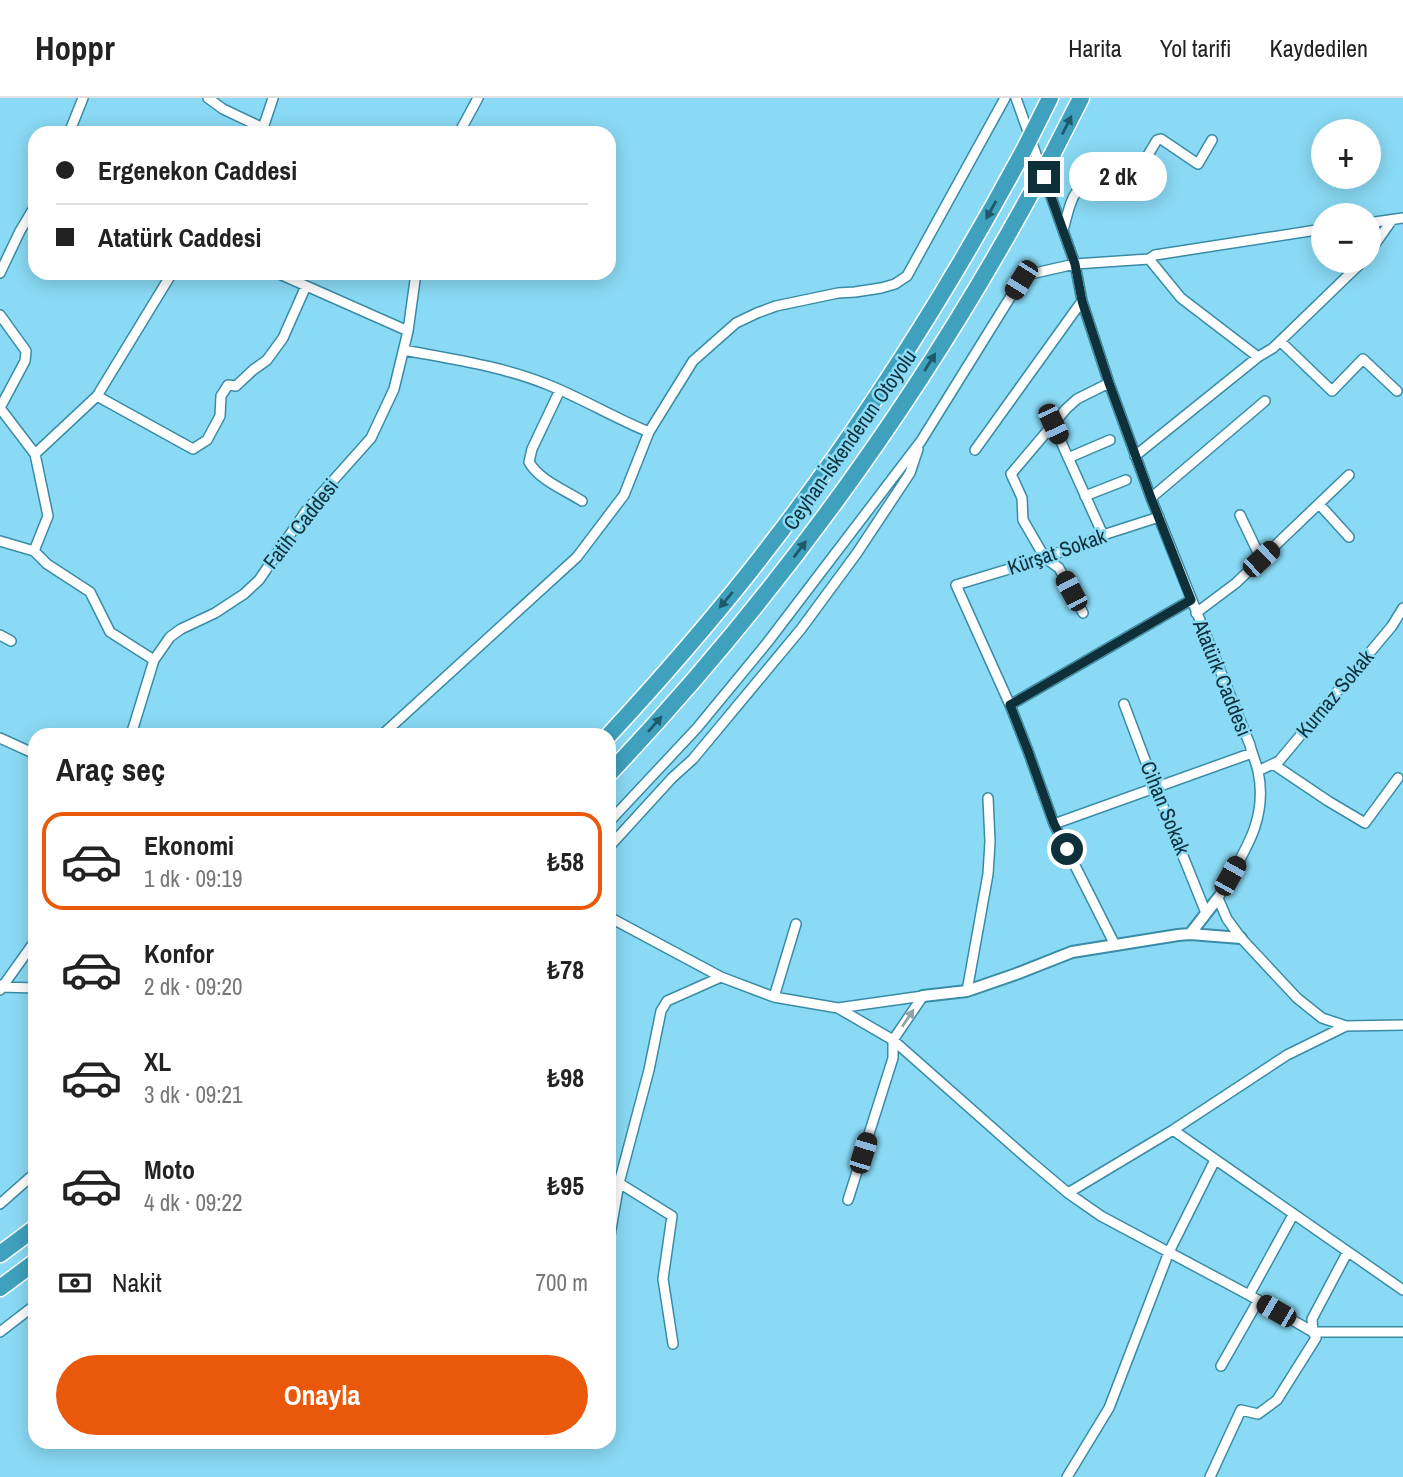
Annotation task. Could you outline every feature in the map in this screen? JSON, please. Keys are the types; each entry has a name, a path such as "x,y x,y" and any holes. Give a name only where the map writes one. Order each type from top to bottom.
{"highway":[{"name":"Ceyhan-İskenderun Otoyolu","path":"615,728 690,644 751,569 879,392 988,216 1051,98"},
{"name":"Ceyhan-İskenderun Otoyolu","path":"616,766 710,661 772,586 837,500 909,396 998,252 1081,98"},
{"path":"0,1254 28,1233"},
{"path":"0,1288 28,1267"}],"street":[{"path":"72,126 83,98"},
{"path":"208,98 255,126"},
{"path":"263,126 273,98"},
{"path":"463,126 478,98"},
{"path":"390,728 577,557 624,495 649,432 693,361 736,323 776,306 838,293 881,288 895,284 907,276 1005,98"},
{"name":"Atatürk Caddesi","path":"1016,98 1075,264 1082,301 1135,456 1258,771 1261,793 1254,833 1218,898"},
{"path":"1063,230 1075,194 1096,184 1131,178 1157,140 1161,139 1198,164 1212,140"},
{"path":"0,273 28,218"},
{"path":"1381,221 1403,218"},
{"path":"1381,236 1392,220"},
{"path":"616,815 697,728 750,664 921,441 1026,275 1075,264 1149,259 1155,255 1311,231"},
{"path":"1149,259 1181,298 1258,357"},
{"path":"1135,456 1258,357 1273,348 1351,273"},
{"path":"35,454 97,396 168,280"},
{"path":"293,280 408,331"},
{"name":"Fatih Caddesi","path":"133,728 154,660 170,637 215,613 244,594 259,580 306,511 371,438 394,389 408,331 415,280"},
{"path":"97,396 193,449 207,440 220,416 221,397 229,385 236,386 267,360 283,338 306,286"},
{"path":"975,450 1082,301"},
{"path":"0,315 26,351 24,361 1,408 35,454 48,516 34,551"},
{"path":"1280,341 1332,391 1363,359 1397,391"},
{"path":"404,350 493,368 545,383 649,432"},
{"path":"1083,613 1059,568 1045,558 1023,520 1022,498 1011,474 1066,409 1077,399 1109,383"},
{"path":"560,390 532,449 529,462 541,475 582,501"},
{"path":"1151,498 1265,401"},
{"path":"1053,424 1103,536"},
{"path":"1068,458 1110,440"},
{"path":"616,839 693,759 801,629 857,553 910,473 921,441"},
{"path":"1196,613 1236,583 1349,475"},
{"path":"1085,496 1126,480"},
{"path":"1319,504 1349,537"},
{"path":"1240,515 1261,559"},
{"name":"Kürşat Sokak","path":"1010,705 956,585 1045,558 1159,517"},
{"path":"0,541 34,551 47,564 90,592 110,632 154,660"},
{"path":"1115,945 1054,824 1010,705 1191,600"},
{"name":"Kurnaz Sokak","path":"1258,771 1279,761 1392,626 1403,608"},
{"path":"0,635 11,641"},
{"name":"Cihan Sokak","path":"1124,704 1206,913"},
{"path":"0,738 28,751"},
{"path":"1054,824 1252,753"},
{"path":"1273,764 1365,823 1398,778"},
{"path":"967,991 988,874 988,798"},
{"path":"1190,934 1218,898 1227,919 1241,938 1297,998 1322,1018 1346,1026 1403,1025"},
{"path":"616,921 721,977 774,996 838,1008 967,991 1072,952 1190,934 1241,938"},
{"path":"774,996 796,924"},
{"path":"1,987 28,950"},
{"path":"616,1200 661,1011 667,1001 721,977"},
{"path":"1,987 28,988"},
{"path":"848,1200 893,1058 893,1040 923,996"},
{"path":"838,1008 893,1040 1030,1161 1101,1216 1313,1332 1403,1332"},
{"path":"1068,1193 1173,1130 1287,1055 1346,1026"},
{"path":"1173,1130 1403,1290"},
{"path":"1067,1477 1109,1408 1169,1252 1214,1160"},
{"path":"0,1204 28,1179"},
{"path":"619,1183 672,1216 663,1279 673,1344"},
{"path":"1249,1295 1293,1215"},
{"path":"1210,1477 1241,1410 1258,1414 1277,1400 1316,1338 1312,1319 1348,1253"},
{"path":"1221,1366 1258,1301"},
{"path":"0,1332 28,1311"}],"route":[{"path":"1044,177 1075,264 1082,301 1109,383 1191,600 1010,705 1054,824 1067,849"}]}
